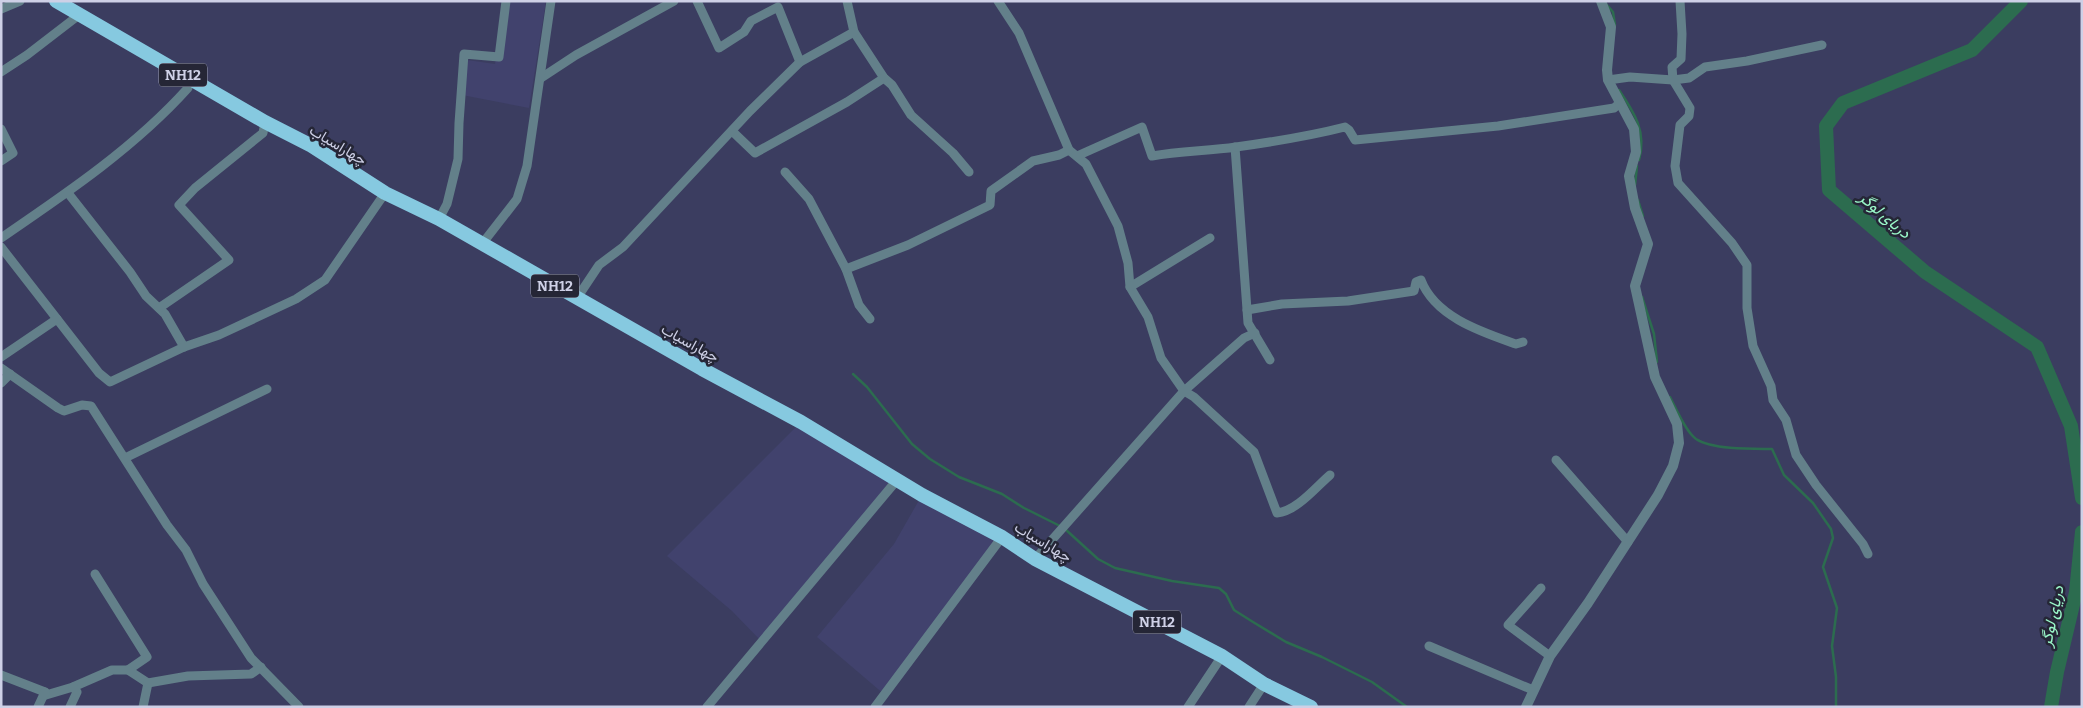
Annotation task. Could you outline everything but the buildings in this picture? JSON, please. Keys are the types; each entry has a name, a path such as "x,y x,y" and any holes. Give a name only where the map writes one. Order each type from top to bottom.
{"highway":[{"name":"چهاراسیاب","path":"56,1 265,122 312,146 384,193 439,219 702,369 801,422 897,480 1002,537 1035,559 1222,656 1264,684 1311,707"}],"street":[{"path":"1,9 20,1"},
{"path":"439,219 447,204 458,158 458,123 464,54 499,57 506,1"},
{"path":"482,244 517,199 527,166 551,1"},
{"path":"541,78 576,55 674,1"},
{"path":"698,1 719,48 744,32 751,21 778,7 800,62"},
{"path":"847,1 854,32 884,78 892,85 912,115 954,153 969,172"},
{"path":"998,1 1019,33 1069,150 1086,164 1118,226 1128,263 1130,287 1148,317 1161,358 1184,391 1194,396 1254,452 1277,513 1282,513 1299,502 1330,475"},
{"path":"1526,707 1550,656 1628,542 1662,488 1673,466 1679,443 1676,424 1655,377 1635,286 1648,244 1635,208 1629,176 1636,152 1634,128 1608,80 1606,70 1611,27 1601,1"},
{"path":"1680,1 1681,59 1672,66 1673,80 1690,108 1689,116 1680,125 1675,166 1678,183 1732,243 1747,265 1747,308 1753,346 1771,386 1773,400 1786,420 1796,455 1816,485 1863,544 1868,554"},
{"path":"1,72 27,55 79,15"},
{"path":"577,298 599,265 623,247 750,111 800,62 854,32"},
{"path":"1608,80 1630,77 1673,80 1689,78 1705,67 1747,61 1822,45"},
{"path":"1,238 68,193 152,126 188,88 188,77"},
{"path":"732,131 755,153 847,102 884,78"},
{"path":"1077,156 1142,127 1152,156 1179,151 1235,147 1345,127 1355,140 1498,126 1614,108 1620,102"},
{"path":"159,308 229,260 179,205 195,188 263,132 265,122"},
{"path":"1,129 13,153 1,161"},
{"path":"1235,147 1248,323 1270,360"},
{"path":"846,269 908,245 990,205 991,191 1033,161 1069,150"},
{"path":"785,172 809,199 846,269 859,305 870,319"},
{"path":"68,193 130,272 146,296 166,314 184,347"},
{"path":"1,247 110,382 184,347 219,335 296,299 325,280 384,193"},
{"path":"1130,287 1210,238"},
{"path":"1247,310 1282,304 1348,301 1414,291 1416,282 1421,280 1426,293 1454,318 1507,341 1516,344 1524,342"},
{"path":"1,357 58,319"},
{"path":"1035,559 1184,391 1244,338 1255,333"},
{"path":"1,368 64,411 82,405 91,406 167,525 186,550 202,584 251,658 299,707"},
{"path":"1,383 10,374"},
{"path":"125,458 266,389"},
{"path":"1556,460 1628,542"},
{"path":"707,707 897,480"},
{"path":"875,707 1002,537"},
{"path":"95,574 147,656 128,670"},
{"path":"1541,588 1508,625 1550,656"},
{"path":"1429,646 1533,690"},
{"path":"1188,707 1222,656"},
{"path":"1,675 45,692 46,695 73,687 112,670 128,670 148,683 188,676 251,674 260,667"},
{"path":"143,707 148,683"},
{"path":"1249,707 1264,684"},
{"path":"70,707 77,692 73,687"},
{"path":"38,707 45,692"}],"shaded area":[{"path":"505,1 546,1 529,108 462,95 467,60 495,64"},
{"path":"801,422 897,480 762,642 732,611 667,556"},
{"path":"922,495 1002,537 885,695 817,637 894,544"}],"waterway":[{"name":"دریای لوگر","path":"2021,1 1972,50 1843,103 1826,126 1829,190 1925,272 2037,347 2071,426 2082,498"},
{"path":"1607,5 1613,12 1615,25"},
{"path":"1619,90 1630,106 1638,123 1641,140 1639,160"},
{"path":"1635,185 1637,166"},
{"path":"1638,200 1643,216"},
{"path":"1642,297 1654,334 1657,362"},
{"path":"853,374 867,387 912,444 930,459 959,477 1002,494 1024,508 1060,526"},
{"path":"1670,397 1692,435 1703,443 1744,449 1772,449 1784,475 1813,503 1831,529 1833,538 1823,567 1837,608 1832,646 1836,677 1836,707"},
{"path":"1065,529 1098,559 1115,568 1172,581 1219,588 1226,594 1234,610 1286,642 1322,657 1372,682 1407,707"},
{"name":"دریای لوگر","path":"2051,707 2057,672 2076,592 2082,532"}]}
